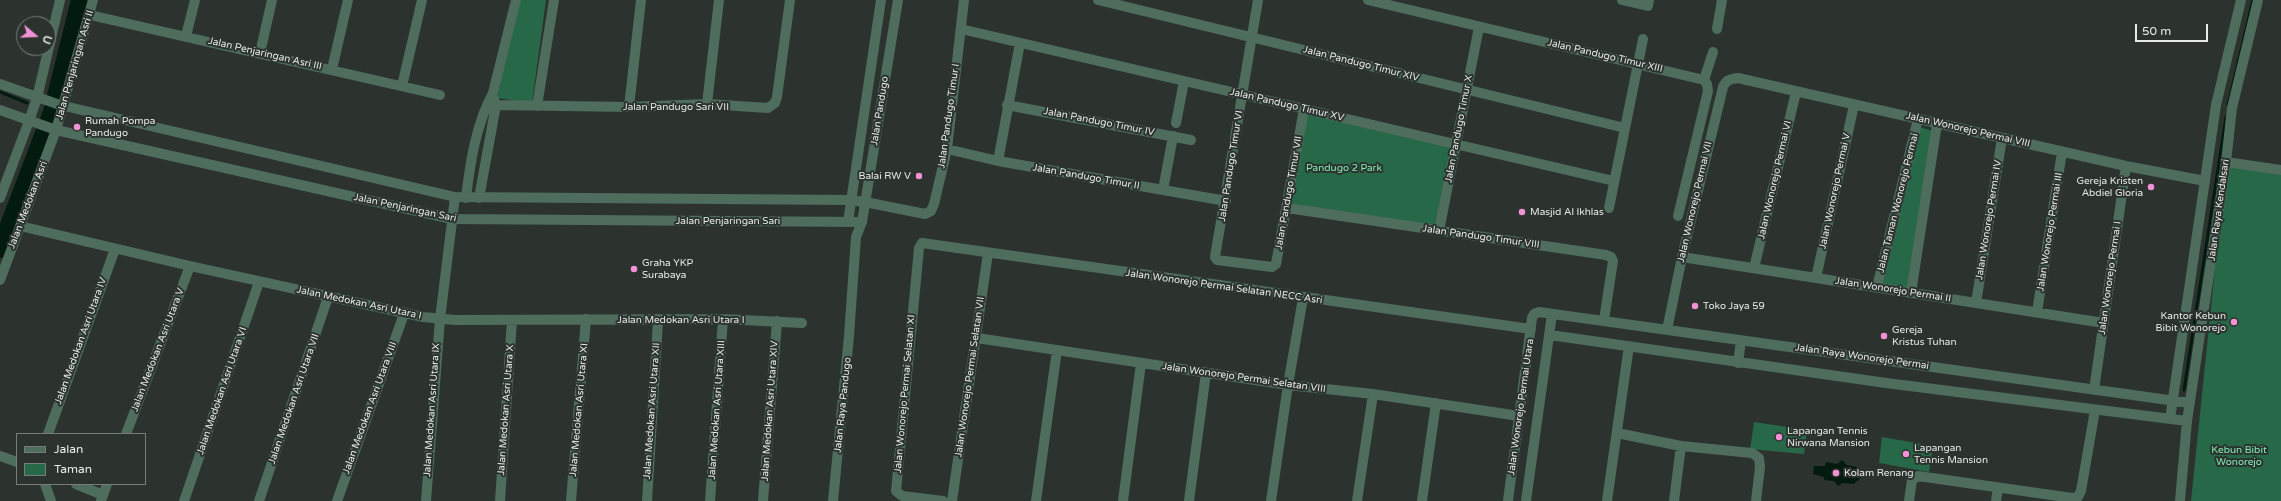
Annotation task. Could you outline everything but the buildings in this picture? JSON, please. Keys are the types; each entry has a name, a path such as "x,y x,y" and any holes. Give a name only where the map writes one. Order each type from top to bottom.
{"street":[{"name":"Jalan Penjaringan Asri II","path":"54,130 90,15 93,0"},
{"path":"186,36 195,0"},
{"path":"260,53 272,0"},
{"path":"332,69 348,0"},
{"path":"402,86 422,0"},
{"path":"479,198 493,93 516,0"},
{"path":"537,106 554,0"},
{"path":"629,107 641,0"},
{"path":"707,104 718,0"},
{"name":"Jalan Pandugo Sari VII","path":"492,105 629,107 707,104 768,108 775,103 790,0"},
{"name":"Jalan Pandugo","path":"848,222 850,200 881,0"},
{"name":"Jalan Pandugo","path":"856,237 862,222 898,0"},
{"name":"Jalan Pandugo Timur I","path":"865,202 925,214 931,211 947,149 964,0"},
{"name":"Jalan Pandugo Timur XIV","path":"1098,0 1625,128"},
{"name":"Jalan Pandugo Timur VI","path":"1217,260 1215,257 1226,201 1258,0"},
{"name":"Jalan Pandugo Timur XIII","path":"1368,0 1704,80"},
{"path":"1622,0 1649,3"},
{"path":"1717,29 1722,0"},
{"name":"Jalan Raya Kendalsari","path":"2170,419 2216,105 2241,0"},
{"name":"Jalan Raya Kendalsari","path":"2180,501 2187,421 2226,162 2232,108 2258,0"},
{"path":"0,198 39,99 57,1"},
{"name":"Jalan Penjaringan Asri III","path":"90,15 440,94"},
{"name":"Jalan Pandugo Timur X","path":"1439,231 1479,26"},
{"name":"Jalan Pandugo Timur XV","path":"961,29 1614,181"},
{"path":"1609,208 1643,39"},
{"path":"998,161 1007,104 1020,43"},
{"path":"1678,216 1708,90 1707,84 1704,80 1713,52"},
{"name":"Jalan Wonorejo Permai VIII","path":"1731,79 1738,78 2062,152 2205,181"},
{"name":"Jalan Wonorejo Permai VII","path":"1667,330 1682,257 1723,88 1725,82 1731,79"},
{"path":"1176,123 1184,81"},
{"path":"0,84 62,106 455,197 850,200 865,202"},
{"name":"Jalan Wonorejo Permai VI","path":"1754,268 1796,92"},
{"name":"Jalan Pandugo Timur IV","path":"1007,104 1191,140"},
{"path":"466,198 469,168 492,105"},
{"name":"Jalan Wonorejo Permai V","path":"1816,278 1854,105"},
{"name":"Jalan Pandugo Timur VII","path":"1217,260 1272,267 1278,259 1304,109"},
{"path":"0,110 54,130"},
{"name":"Jalan Taman Wonorejo Permai","path":"1878,287 1918,119"},
{"name":"Jalan Taman Wonorejo Permai","path":"1911,293 1938,124"},
{"name":"Jalan Penjaringan Sari","path":"54,130 452,219 862,222"},
{"name":"Jalan Medokan Asri","path":"0,280 54,130"},
{"path":"1163,190 1173,136"},
{"name":"Jalan Wonorejo Permai IV","path":"1976,303 2002,138"},
{"path":"2211,141 2228,143"},
{"name":"Jalan Pandugo Timur II","path":"947,149 998,161 1226,201"},
{"name":"Jalan Wonorejo Permai III","path":"2037,312 2062,152"},
{"path":"2226,162 2281,170"},
{"name":"Jalan Wonorejo Permai I","path":"2094,390 2126,166"},
{"name":"Jalan Medokan Asri Utara IX","path":"426,501 440,319 455,197"},
{"name":"Jalan Pandugo Timur VIII","path":"1287,208 1611,257 1613,261 1604,320"},
{"path":"848,222 856,237"},
{"name":"Jalan Medokan Asri Utara I","path":"20,226 404,314 440,319 723,319 777,320 802,323"},
{"name":"Jalan Raya Pandugo","path":"833,501 856,237"},
{"name":"Jalan Wonorejo Permai Selatan NECC Asri","path":"919,248 922,243 928,243 1303,298 1531,329"},
{"name":"Jalan Wonorejo Permai Selatan XI","path":"919,248 896,491 902,496 943,501"},
{"name":"Jalan Medokan Asri Utara IV","path":"48,433 115,249"},
{"name":"Jalan Wonorejo Permai Selatan VII","path":"952,501 977,338 988,253"},
{"name":"Jalan Wonorejo Permai II","path":"1682,257 2104,323"},
{"name":"Jalan Medokan Asri Utara V","path":"126,433 190,266"},
{"name":"Jalan Medokan Asri Utara VI","path":"184,501 260,282"},
{"name":"Jalan Medokan Asri Utara VII","path":"259,501 328,297"},
{"path":"1271,501 1288,385 1303,298"},
{"name":"Jalan Medokan Asri Utara VIII","path":"337,501 404,314"},
{"name":"Jalan Raya Wonorejo Permai","path":"1534,314 1552,314 1604,320 1741,341 2190,403"},
{"name":"Jalan Wonorejo Permai Utara","path":"1508,501 1515,416 1534,314"},
{"name":"Jalan Wonorejo Permai Utara","path":"1526,501 1552,314"},
{"name":"Jalan Medokan Asri Utara XI","path":"571,501 586,319"},
{"name":"Jalan Medokan Asri Utara XIII","path":"710,501 723,319"},
{"name":"Jalan Medokan Asri Utara X","path":"500,501 512,320"},
{"name":"Jalan Medokan Asri Utara XII","path":"647,501 658,320"},
{"name":"Jalan Medokan Asri Utara XIV","path":"763,501 777,320"},
{"path":"1550,335 1738,363 2187,421"},
{"name":"Jalan Wonorejo Permai Selatan VIII","path":"977,338 1141,364 1206,372 1288,385 1373,394 1515,416"},
{"path":"1738,363 1741,341"},
{"path":"1607,501 1629,346"},
{"path":"1036,501 1057,350"},
{"path":"1123,501 1141,364"},
{"path":"1189,501 1206,372"},
{"path":"1357,501 1373,394"},
{"path":"1422,501 1436,404"},
{"path":"1909,501 1912,480 1918,476 2072,498 2078,497 2081,491 2095,410"},
{"path":"1617,433 1682,446 1752,454 1759,458 1760,467 1756,501"},
{"path":"1674,501 1682,446"},
{"path":"0,456 16,462"},
{"path":"45,485 51,501"},
{"path":"78,485 102,498 107,485"},
{"path":"1996,501 1998,488"}],"green space":[{"path":"520,0 546,0 532,103 497,98"},
{"name":"Pandugo 2 Park","path":"1304,109 1456,144 1439,231 1287,208"},
{"path":"1920,127 1933,131 1908,291 1882,288"},
{"name":"Kebun Bibit Wonorejo","path":"2226,162 2281,175 2281,501 2191,501"},
{"name":"Lapangan Tennis Nirwana Mansion","path":"1754,422 1807,430 1804,454 1750,449"},
{"name":"Lapangan Tennis Mansion","path":"1882,437 1933,446 1929,472 1879,463"}],"shaded area":[{"name":"Kolam Renang","path":"1842,460 1847,465 1857,467 1856,472 1861,477 1854,484 1843,483 1838,486 1834,481 1824,480 1824,477 1813,474 1814,466 1825,466 1826,462 1837,464"}],"waterway":[{"path":"0,249 52,112 80,0"},
{"path":"2228,105 2253,0"},
{"path":"0,92 27,103"},
{"path":"2184,390 2226,117"}],"place":[{"name":"Rumah Pompa Pandugo","path":"77,127"},
{"name":"Balai RW V","path":"919,176"},
{"name":"Gereja Kristen Abdiel Gloria","path":"2151,187"},
{"name":"Masjid Al Ikhlas","path":"1522,212"},
{"name":"Graha YKP Surabaya","path":"634,269"},
{"name":"Toko Jaya 59","path":"1695,306"},
{"name":"Kantor Kebun Bibit Wonorejo","path":"2234,322"},
{"name":"Gereja Kristus Tuhan","path":"1884,336"},
{"name":"Lapangan Tennis Nirwana Mansion","path":"1779,437"},
{"name":"Lapangan Tennis Mansion","path":"1906,454"},
{"name":"Kolam Renang","path":"1836,473"}]}
